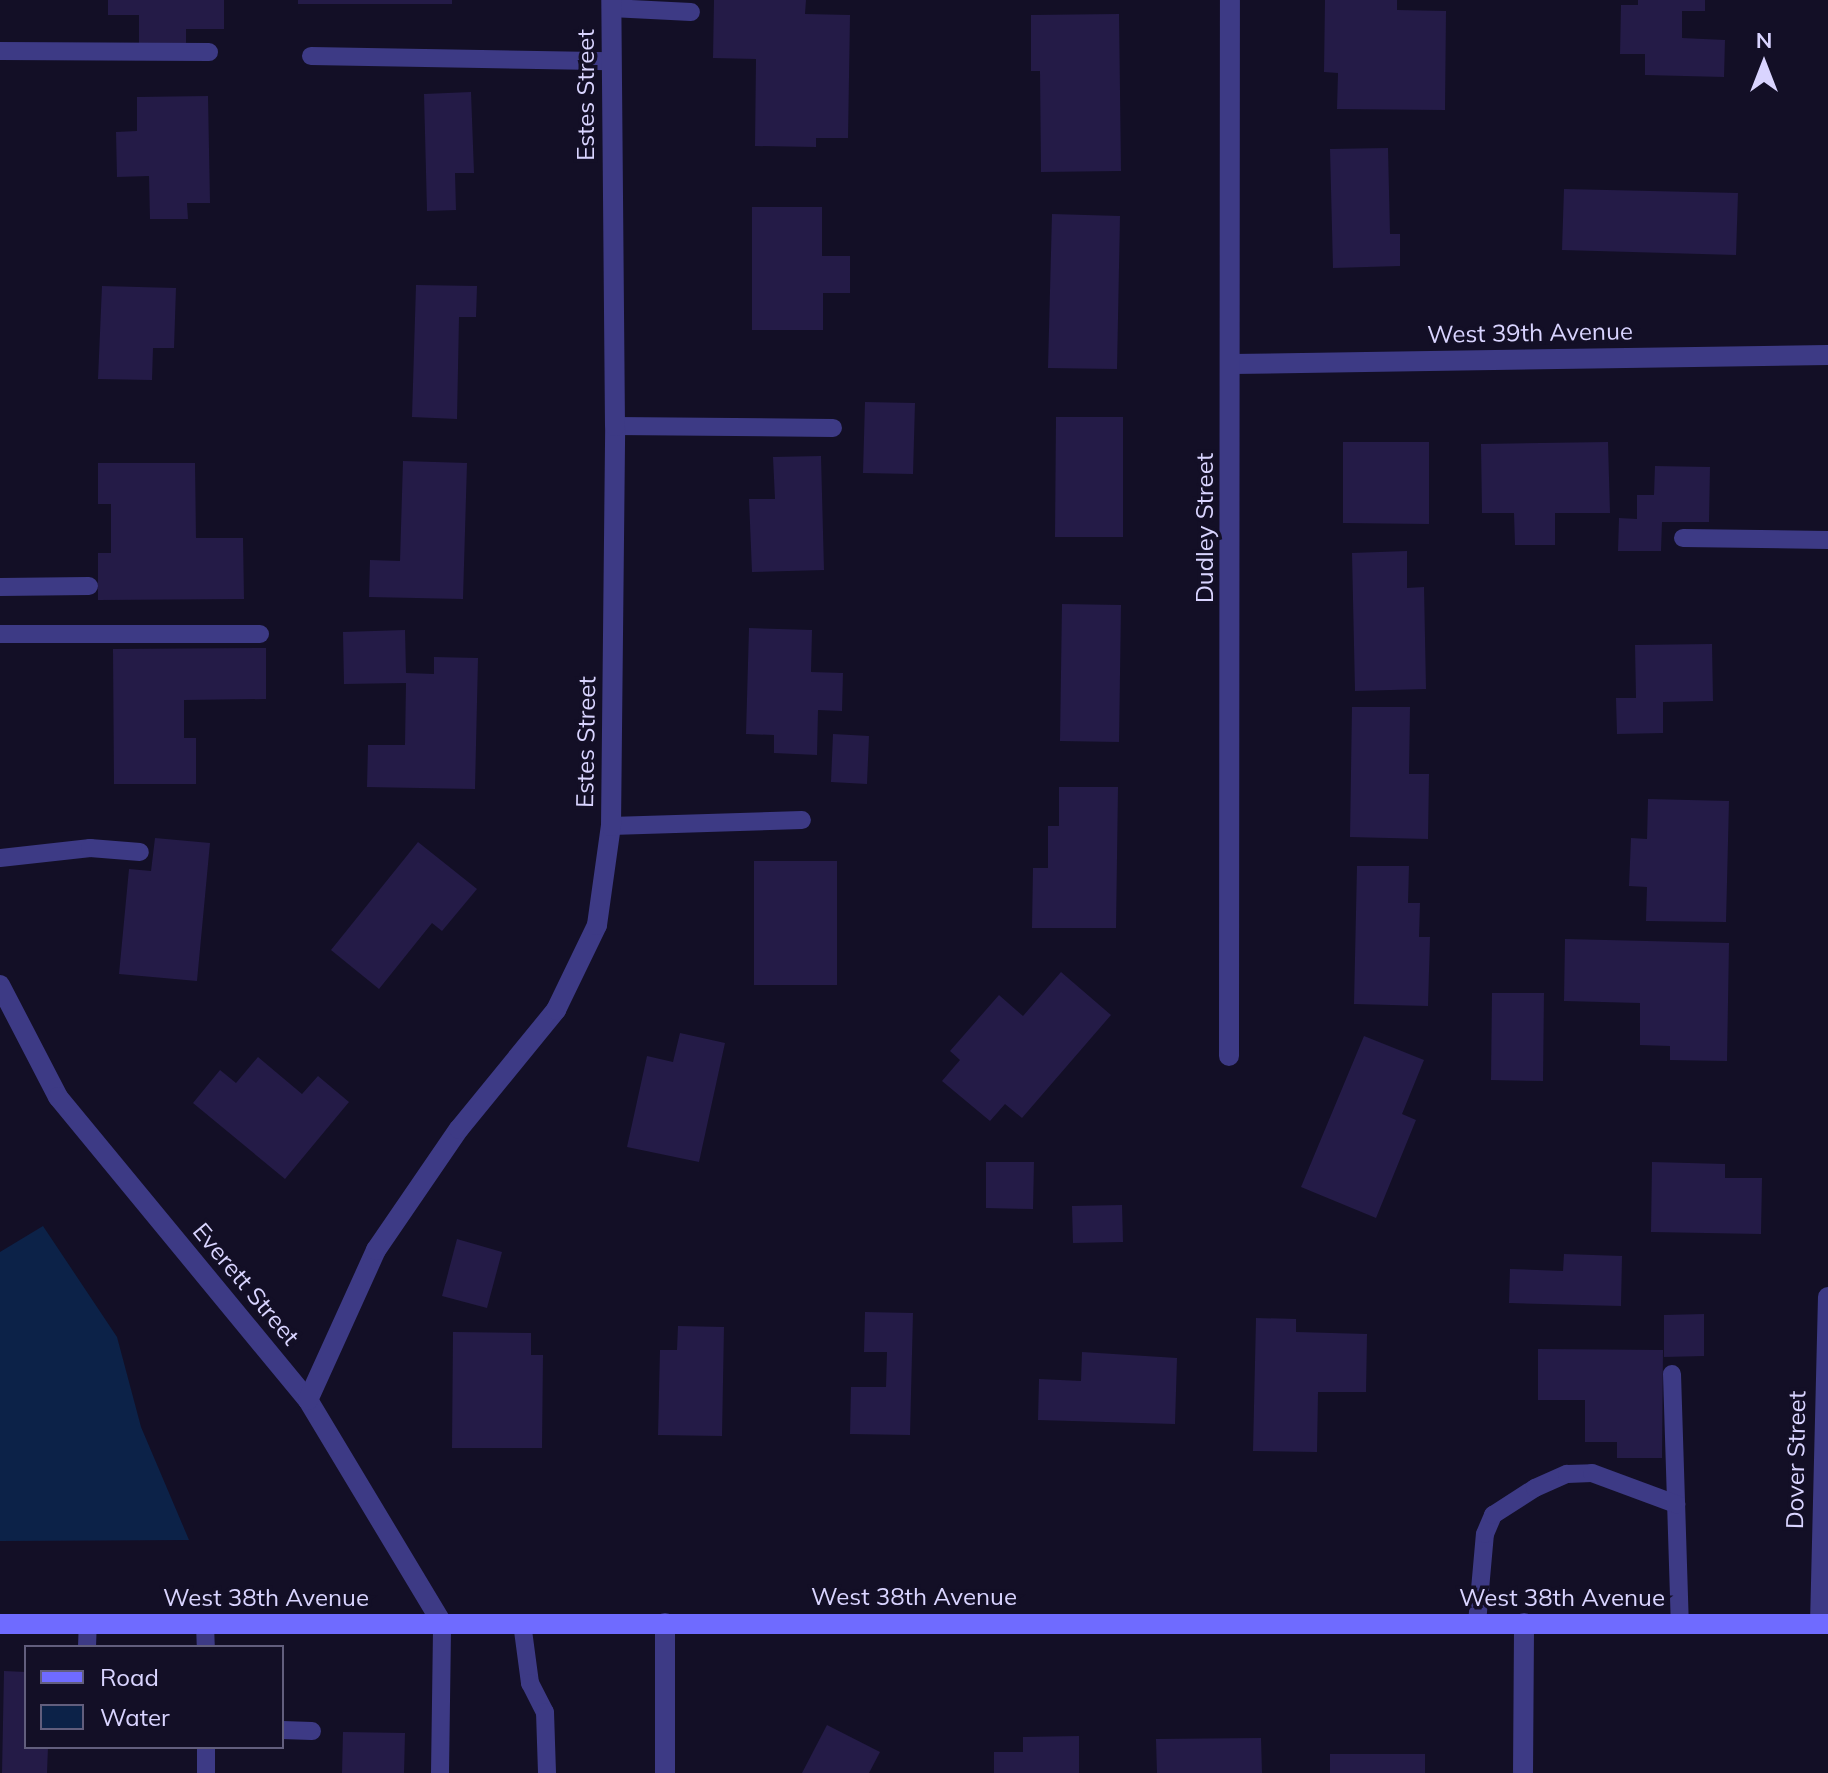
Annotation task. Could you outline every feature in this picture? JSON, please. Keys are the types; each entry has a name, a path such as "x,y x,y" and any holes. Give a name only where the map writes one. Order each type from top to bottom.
{"main road":[{"name":"West 38th Avenue","path":"0,1624 1824,1624"}],"street":[{"name":"Dudley Street","path":"1229,1056 1230,0"},
{"name":"Estes Street","path":"308,1400 376,1250 459,1129 556,1010 597,925 611,826 615,426 611,4"},
{"name":"West 39th Avenue","path":"1232,364 1828,355"},
{"name":"Everett Street","path":"0,985 58,1097 308,1400 442,1623"},
{"name":"Dover Street","path":"1824,1624 1828,1297"},
{"path":"665,1623 665,1773"},
{"path":"1523,1773 1524,1623"}],"lane":[{"path":"611,4 691,12"},
{"path":"0,51 209,52"},
{"path":"311,56 611,61"},
{"path":"615,426 833,428"},
{"path":"1683,538 1828,540"},
{"path":"0,587 89,586"},
{"path":"0,634 260,634"},
{"path":"611,826 802,820"},
{"path":"0,858 90,848 140,852"},
{"path":"1672,1374 1680,1624"},
{"path":"1477,1623 1485,1534 1493,1515 1535,1488 1567,1474 1592,1473 1676,1504"},
{"path":"440,1773 442,1623"},
{"path":"522,1623 530,1683 545,1712 547,1773"},
{"path":"87,1645 88,1624"},
{"path":"205,1624 206,1645"},
{"path":"284,1730 312,1731"},
{"path":"206,1749 206,1773"}],"water":[{"path":"43,1226 117,1337 141,1427 189,1540 0,1541 0,1252"}],"building":[{"path":"108,0 224,0 224,29 186,29 186,48 139,48 139,15 108,15"},
{"path":"298,0 452,0 452,4 298,4"},
{"path":"714,0 806,0 805,14 850,15 848,138 816,138 816,147 755,146 756,59 713,58"},
{"path":"1325,0 1397,0 1397,10 1446,11 1445,110 1337,109 1338,73 1324,72"},
{"path":"1638,0 1705,0 1705,11 1682,11 1682,38 1725,40 1724,77 1645,75 1645,54 1620,54 1621,5 1638,5"},
{"path":"1119,14 1121,171 1041,172 1040,71 1031,71 1031,15"},
{"path":"471,92 474,173 455,173 456,210 427,211 424,94"},
{"path":"208,96 210,203 187,203 188,219 150,219 149,176 117,177 116,132 137,131 137,97"},
{"path":"1388,148 1390,234 1400,234 1400,266 1333,268 1330,149"},
{"path":"1564,189 1738,193 1736,255 1562,250"},
{"path":"752,207 822,207 822,256 850,256 850,293 823,293 823,330 752,330"},
{"path":"1052,214 1120,216 1117,369 1048,368"},
{"path":"416,285 477,286 476,317 459,317 457,419 412,417"},
{"path":"102,286 176,288 174,348 153,348 152,380 98,379"},
{"path":"865,402 915,403 913,474 863,473"},
{"path":"1056,417 1123,417 1123,537 1055,537"},
{"path":"1343,442 1429,442 1429,524 1343,523"},
{"path":"1608,442 1610,513 1555,513 1555,545 1515,545 1514,513 1482,513 1481,444"},
{"path":"821,456 824,570 752,572 749,499 775,499 773,457"},
{"path":"403,461 467,463 463,599 369,597 370,560 400,561"},
{"path":"98,463 195,463 196,538 243,538 244,599 98,600 98,553 111,553 111,504 98,504"},
{"path":"1655,466 1710,467 1709,522 1662,522 1661,551 1618,551 1619,518 1637,519 1637,495 1654,495"},
{"path":"1407,551 1407,588 1424,587 1426,689 1355,691 1352,553"},
{"path":"1062,604 1121,605 1119,742 1060,741"},
{"path":"749,628 812,630 811,672 843,673 842,711 818,710 817,755 774,753 774,735 746,734"},
{"path":"405,630 406,673 434,674 434,657 478,658 475,789 367,787 368,745 405,745 406,683 344,684 343,632"},
{"path":"1712,644 1713,701 1663,702 1663,733 1617,734 1616,698 1636,698 1635,645"},
{"path":"266,648 266,699 184,700 184,738 196,738 196,784 114,784 113,649"},
{"path":"1352,707 1410,707 1409,774 1429,774 1428,839 1350,837"},
{"path":"833,734 869,736 867,784 831,782"},
{"path":"1059,787 1118,787 1116,928 1032,928 1033,868 1048,868 1048,826 1059,826"},
{"path":"1648,799 1729,801 1726,922 1646,921 1647,887 1629,886 1631,838 1647,839"},
{"path":"155,838 210,843 197,981 119,974 129,869 151,871"},
{"path":"418,842 477,889 442,931 432,923 379,989 331,950"},
{"path":"754,861 837,861 837,985 754,985"},
{"path":"1357,866 1409,866 1408,903 1420,903 1419,937 1430,937 1428,1006 1354,1004"},
{"path":"1565,939 1729,943 1727,1061 1670,1060 1670,1046 1640,1045 1640,1003 1564,1001"},
{"path":"1061,972 1111,1015 1022,1118 1005,1104 990,1121 942,1081 960,1060 950,1051 999,995 1023,1016"},
{"path":"1492,993 1544,993 1543,1081 1491,1080"},
{"path":"680,1033 725,1043 699,1162 627,1147 647,1056 673,1062"},
{"path":"1364,1036 1424,1060 1402,1114 1416,1120 1376,1218 1301,1187"},
{"path":"258,1057 302,1094 318,1076 349,1102 285,1179 193,1103 220,1070 236,1083"},
{"path":"986,1162 1034,1162 1033,1209 986,1208"},
{"path":"1652,1162 1725,1164 1725,1178 1762,1178 1761,1234 1651,1232"},
{"path":"1122,1205 1123,1242 1073,1243 1072,1206"},
{"path":"457,1239 502,1252 487,1308 442,1296"},
{"path":"1564,1254 1622,1256 1621,1306 1509,1303 1510,1269 1563,1271"},
{"path":"865,1312 913,1313 910,1435 850,1434 851,1387 886,1387 887,1352 864,1352"},
{"path":"1704,1314 1704,1356 1664,1357 1664,1315"},
{"path":"1256,1318 1296,1319 1296,1332 1367,1334 1366,1392 1318,1392 1317,1452 1253,1451"},
{"path":"678,1326 724,1327 722,1436 658,1435 660,1350 677,1350"},
{"path":"453,1332 531,1333 531,1355 543,1355 542,1448 452,1448"},
{"path":"1538,1349 1663,1350 1662,1458 1617,1458 1617,1442 1585,1442 1585,1400 1538,1400"},
{"path":"1082,1352 1177,1358 1175,1424 1038,1420 1039,1379 1081,1381"},
{"path":"4,1671 24,1672 24,1749 48,1749 47,1773 2,1773"},
{"path":"827,1725 880,1752 869,1773 802,1773"},
{"path":"343,1732 405,1733 404,1773 342,1773"},
{"path":"1079,1736 1079,1773 994,1773 994,1752 1023,1752 1023,1737"},
{"path":"1261,1738 1262,1773 1157,1773 1156,1739"},
{"path":"1330,1754 1425,1754 1425,1773 1330,1773"}]}
